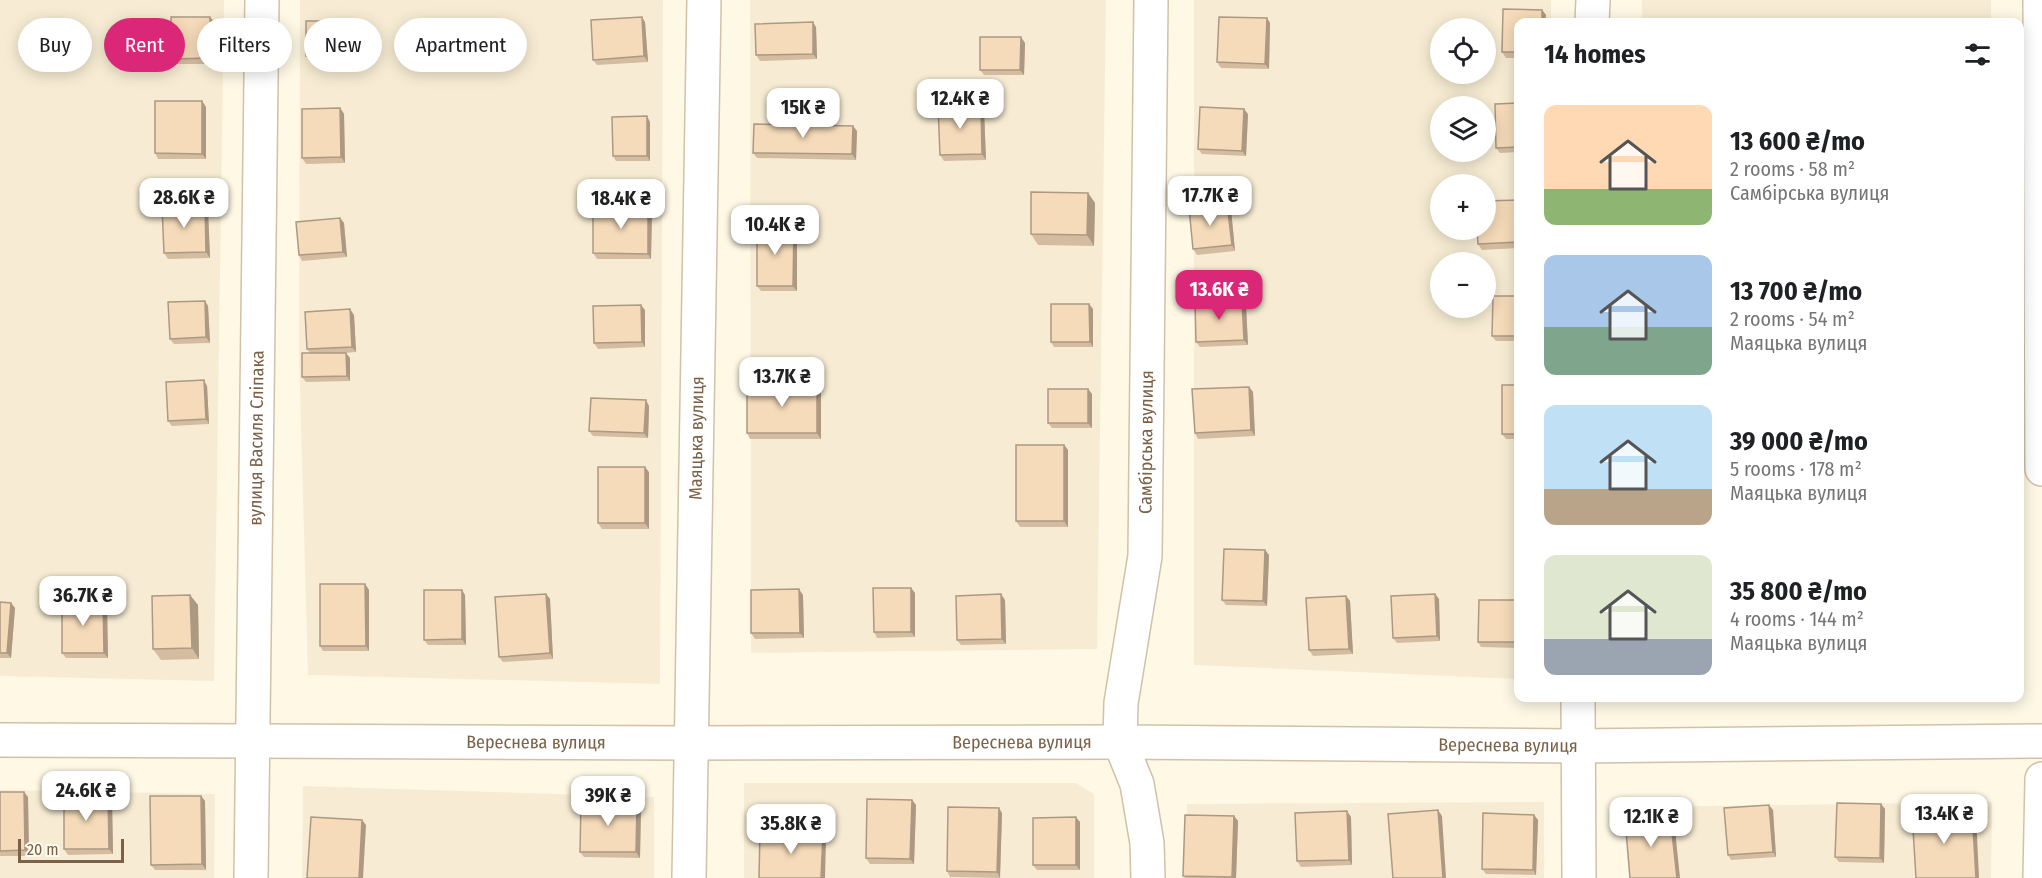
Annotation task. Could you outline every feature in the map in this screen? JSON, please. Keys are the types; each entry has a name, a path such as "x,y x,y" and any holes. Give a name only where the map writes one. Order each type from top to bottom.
{"street":[{"name":"вулиця Василя Сліпака","path":"251,878 262,0"},
{"name":"Маяцька вулиця","path":"689,878 704,0"},
{"name":"Самбірська вулиця","path":"1148,878 1147,843 1137,784 1120,742 1121,703 1145,556 1151,0"},
{"path":"1592,18 1593,0"},
{"path":"2040,0 2042,469"},
{"path":"1578,702 1579,878"},
{"name":"Вереснева вулиця","path":"0,740 1120,742 1577,746 2042,741"},
{"path":"2040,878 2042,779"}],"shaded area":[{"path":"0,0 224,0 224,18 197,18 197,72 223,72 214,681 0,676"},
{"path":"300,0 663,0 660,684 308,675 299,354"},
{"path":"750,0 1106,0 1097,649 751,653"},
{"path":"1194,0 1551,0 1551,18 1514,18 1514,679 1194,665"},
{"path":"1642,0 1991,0 1991,18 1642,18"},
{"path":"744,783 1076,783 1094,794 1094,878 744,878"},
{"path":"303,786 654,797 654,878 302,878"},
{"path":"0,790 215,794 214,878 0,878"},
{"path":"1544,802 1544,878 1187,878 1187,804"},
{"path":"1992,802 1991,878 1632,878 1632,807"}],"building":[{"path":"1503,9 1542,10 1542,18 1514,18 1514,52 1502,52"},
{"path":"210,17 197,18 197,58 185,59 185,18 171,18"},
{"path":"642,17 644,56 593,60 591,20"},
{"path":"1219,17 1267,18 1265,64 1217,62"},
{"path":"813,22 813,54 756,55 755,24"},
{"path":"980,37 1021,37 1020,70 980,70"},
{"path":"155,101 202,101 202,154 155,153"},
{"path":"1514,103 1514,147 1496,148 1496,104"},
{"path":"981,105 982,154 940,155 938,106"},
{"path":"1200,107 1244,109 1242,151 1198,149"},
{"path":"340,108 341,157 302,158 302,109"},
{"path":"647,116 647,156 613,156 612,117"},
{"path":"754,124 853,126 852,154 753,153"},
{"path":"1031,192 1088,193 1087,235 1031,234"},
{"path":"1514,200 1514,242 1478,244 1478,240 1496,240 1496,201"},
{"path":"1227,204 1232,245 1193,249 1189,208"},
{"path":"205,205 206,252 164,253 162,206"},
{"path":"593,206 648,206 648,254 593,253"},
{"path":"340,218 343,252 299,255 296,222"},
{"path":"794,226 793,286 757,286 757,227"},
{"path":"1496,296 1514,296 1514,336 1492,336 1492,318 1496,318"},
{"path":"1242,300 1244,340 1196,342 1195,302"},
{"path":"205,301 206,337 170,339 168,302"},
{"path":"1051,304 1089,304 1090,342 1051,342"},
{"path":"641,305 642,342 594,343 593,306"},
{"path":"350,309 352,347 307,349 305,312"},
{"path":"302,353 346,353 347,376 302,377"},
{"path":"204,380 206,419 168,421 166,382"},
{"path":"747,382 817,382 817,433 747,433"},
{"path":"1502,385 1514,385 1514,434 1502,434"},
{"path":"1249,387 1251,430 1195,433 1192,389"},
{"path":"1048,389 1088,389 1088,423 1048,423"},
{"path":"591,398 646,400 644,433 589,431"},
{"path":"1016,445 1064,445 1064,521 1016,521"},
{"path":"598,467 645,467 645,523 598,523"},
{"path":"1224,549 1265,550 1263,601 1222,600"},
{"path":"320,584 365,584 366,646 320,646"},
{"path":"873,588 911,588 911,632 874,632"},
{"path":"799,589 800,633 751,633 751,590"},
{"path":"424,590 462,590 462,639 424,640"},
{"path":"546,594 550,653 499,657 495,597"},
{"path":"1001,594 1002,639 957,640 956,596"},
{"path":"1435,594 1437,636 1393,638 1391,596"},
{"path":"190,595 192,648 153,649 152,596"},
{"path":"1346,596 1349,649 1309,650 1306,598"},
{"path":"1479,600 1514,600 1514,642 1478,642"},
{"path":"62,601 103,601 104,653 62,653"},
{"path":"0,602 11,603 7,653 0,653"},
{"path":"0,792 24,792 25,850 0,851"},
{"path":"64,794 108,794 109,849 64,849"},
{"path":"150,796 201,796 202,864 151,865"},
{"path":"867,799 912,800 910,859 866,858"},
{"path":"581,801 637,802 636,852 580,852"},
{"path":"1837,803 1881,804 1880,858 1835,857"},
{"path":"1769,805 1773,852 1728,855 1724,808"},
{"path":"948,807 999,808 997,872 947,871"},
{"path":"1438,810 1443,878 1393,878 1388,814"},
{"path":"1972,810 1976,878 1916,878 1912,813"},
{"path":"1347,811 1349,860 1297,861 1295,813"},
{"path":"1483,813 1534,815 1533,870 1482,869"},
{"path":"1185,815 1234,816 1232,877 1183,876"},
{"path":"1670,815 1677,878 1630,878 1625,819"},
{"path":"311,817 362,820 359,878 307,878"},
{"path":"1076,817 1076,865 1033,865 1033,818"},
{"path":"760,832 823,834 821,878 759,878"}]}
